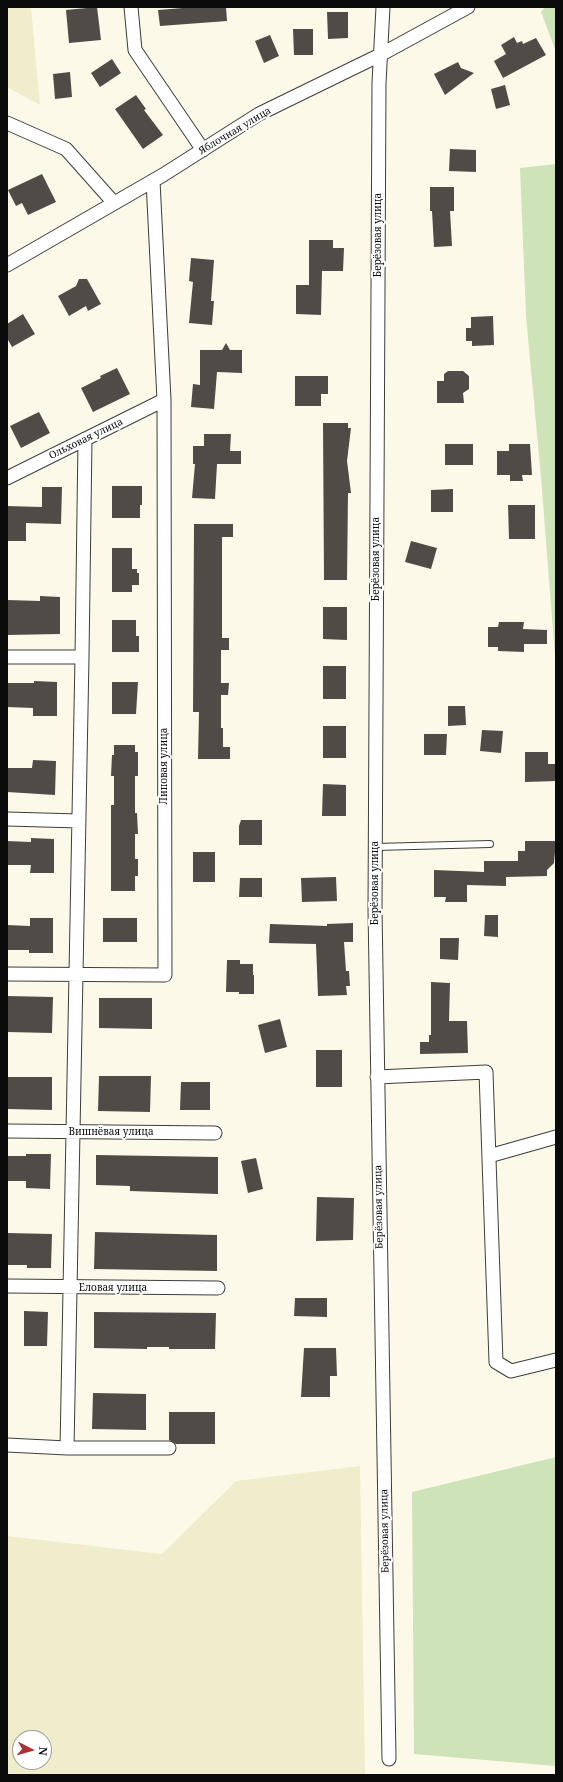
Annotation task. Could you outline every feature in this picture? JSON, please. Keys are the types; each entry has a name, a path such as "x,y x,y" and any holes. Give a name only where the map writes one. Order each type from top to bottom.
{"street":[{"path":"131,7 135,50 203,150"},
{"name":"Берёзовая улица","path":"383,7 379,91 375,847 377,1077 389,1759"},
{"name":"Яблочная улица","path":"7,265 153,181 260,114 380,55 468,7"},
{"path":"7,123 66,150 114,203"},
{"path":"153,181 164,400"},
{"name":"Ольховая улица","path":"7,478 164,400"},
{"name":"Липовая улица","path":"7,974 165,975 164,400"},
{"path":"67,1448 85,439"},
{"path":"7,657 82,657"},
{"path":"7,819 79,821"},
{"path":"377,1077 486,1072 496,1362 511,1371 556,1360"},
{"name":"Вишнёвая улица","path":"7,1131 215,1133"},
{"path":"490,1156 556,1138"},
{"name":"Еловая улица","path":"7,1286 70,1288 218,1288"},
{"path":"7,1445 67,1448 169,1448"}],"lane":[{"path":"375,847 490,844"}],"shaded area":[{"path":"7,7 31,7 40,105 7,87"},
{"path":"360,1466 365,1775 7,1775 7,1536 162,1554 236,1481"}],"green space":[{"path":"545,7 556,7 556,52 541,12"},
{"path":"556,164 556,670 541,477 526,316 520,168"},
{"path":"556,1457 556,1766 414,1754 412,1492"}],"building":[{"path":"97,7 101,40 69,43 66,10"},
{"path":"195,7 226,7 227,21 160,26 158,10"},
{"path":"327,12 348,12 348,38 328,39"},
{"path":"293,29 313,29 313,55 294,55"},
{"path":"270,35 279,56 264,63 255,41"},
{"path":"514,37 517,43 522,41 523,44 536,38 546,55 503,78 494,61 506,54 501,45"},
{"path":"112,59 121,73 100,87 91,73"},
{"path":"458,62 461,68 474,73 445,95 434,74"},
{"path":"70,72 72,97 55,99 53,74"},
{"path":"505,85 510,105 496,109 491,89"},
{"path":"136,95 146,109 144,110 163,135 143,149 115,109"},
{"path":"450,149 476,150 476,172 449,171"},
{"path":"42,174 56,202 28,215 22,203 16,206 8,190"},
{"path":"430,187 454,187 454,211 450,211 452,246 434,247 432,211 430,211"},
{"path":"309,240 333,240 333,248 344,248 343,271 322,271 321,315 296,314 296,285 309,285"},
{"path":"191,258 214,260 211,301 214,301 212,325 189,323 193,282 189,281"},
{"path":"79,279 87,279 101,304 88,311 86,306 69,316 58,296 76,286"},
{"path":"23,314 35,334 12,347 7,338 7,324"},
{"path":"493,316 494,345 472,346 472,341 466,341 466,328 471,328 471,317"},
{"path":"226,343 230,350 242,350 242,373 217,372 214,409 191,407 193,384 200,385 200,350 222,350"},
{"path":"117,368 130,394 93,412 81,388 101,378 100,376"},
{"path":"448,371 463,371 469,376 469,389 463,393 464,403 437,403 437,381 444,381 444,374"},
{"path":"295,376 328,376 328,394 321,394 321,406 295,406"},
{"path":"39,412 50,433 21,448 10,426"},
{"path":"323,423 348,423 348,428 351,428 347,461 351,493 348,493 347,580 324,580"},
{"path":"204,434 231,434 230,451 241,451 241,464 217,464 215,499 192,498 195,464 193,464 193,446 204,446"},
{"path":"445,444 473,444 473,465 445,465"},
{"path":"509,444 530,444 532,475 522,475 523,481 510,481 510,475 497,475 497,451 509,451"},
{"path":"112,486 142,486 140,518 112,518"},
{"path":"42,487 62,487 61,524 26,523 26,541 7,541 7,506 42,507"},
{"path":"453,489 453,512 431,512 431,490"},
{"path":"508,505 535,505 535,539 509,539"},
{"path":"194,524 233,524 233,537 222,537 222,638 229,638 229,650 221,650 221,683 229,683 228,695 221,695 221,728 223,728 223,747 230,747 230,759 198,759 199,712 193,712"},
{"path":"411,541 437,548 431,569 405,562"},
{"path":"112,548 132,548 132,569 137,569 137,573 139,573 139,585 132,585 132,592 112,592"},
{"path":"40,596 60,597 60,634 7,635 7,600 40,601"},
{"path":"323,607 347,607 347,640 323,639"},
{"path":"112,620 136,620 136,636 139,636 139,652 112,652"},
{"path":"499,622 524,622 523,629 547,630 547,644 524,644 524,652 498,651 498,647 488,647 488,627 498,627"},
{"path":"323,666 346,666 346,699 323,699"},
{"path":"34,681 57,682 57,716 33,716 33,708 7,707 7,683 34,683"},
{"path":"112,682 138,682 136,714 112,714"},
{"path":"448,706 465,706 466,725 448,726"},
{"path":"323,726 346,726 346,758 323,758"},
{"path":"482,730 503,731 501,753 480,751"},
{"path":"424,734 447,734 446,755 424,755"},
{"path":"114,745 135,745 135,752 138,752 138,776 135,776 135,813 137,813 138,834 135,834 135,859 138,859 138,876 135,876 135,891 111,891 111,805 114,805 114,776 111,776"},
{"path":"525,752 548,752 548,764 556,764 556,781 525,782"},
{"path":"33,760 56,761 55,795 7,792 7,768 32,768"},
{"path":"323,784 346,785 346,816 322,816"},
{"path":"241,820 262,820 262,845 239,845 239,826"},
{"path":"31,838 54,839 54,873 30,873 31,865 7,865 7,841 31,842"},
{"path":"525,841 556,841 554,863 547,870 547,876 506,877 506,886 467,885 467,902 445,902 446,897 434,897 434,870 484,872 484,861 518,861 518,851 525,851"},
{"path":"193,852 215,852 215,882 193,882"},
{"path":"336,877 337,901 302,902 301,878"},
{"path":"240,878 262,878 262,897 239,897"},
{"path":"485,915 498,915 498,937 484,936"},
{"path":"30,918 53,918 53,953 29,953 29,950 7,950 7,925 30,926"},
{"path":"103,918 137,918 137,942 103,942"},
{"path":"353,923 353,942 344,942 346,971 349,971 350,986 346,986 347,995 318,996 316,944 269,943 270,924 327,926 327,924"},
{"path":"440,938 459,938 458,960 440,959"},
{"path":"227,960 240,960 240,964 253,964 254,994 226,992"},
{"path":"431,982 450,983 449,1021 467,1021 468,1053 420,1054 420,1042 429,1042 429,1035 431,1035"},
{"path":"7,996 53,997 52,1033 7,1032"},
{"path":"99,998 152,998 152,1029 99,1028"},
{"path":"280,1019 287,1047 265,1053 258,1025"},
{"path":"316,1050 342,1050 342,1087 316,1087"},
{"path":"99,1076 151,1076 150,1112 98,1111"},
{"path":"7,1077 52,1077 52,1110 7,1109"},
{"path":"181,1082 210,1082 210,1110 180,1110"},
{"path":"26,1154 51,1154 50,1189 26,1188 26,1181 7,1181 7,1156 26,1156"},
{"path":"96,1155 218,1157 218,1194 130,1191 130,1186 96,1185"},
{"path":"256,1158 263,1189 248,1193 241,1161"},
{"path":"317,1197 354,1198 353,1240 316,1241"},
{"path":"95,1232 217,1235 217,1271 94,1269"},
{"path":"7,1233 52,1234 51,1268 27,1268 27,1265 7,1265"},
{"path":"295,1298 327,1298 327,1317 294,1316"},
{"path":"24,1311 48,1312 47,1346 24,1346"},
{"path":"94,1312 216,1313 215,1349 169,1349 169,1347 147,1347 147,1349 94,1348"},
{"path":"304,1348 336,1348 337,1376 330,1376 330,1397 301,1397"},
{"path":"93,1393 146,1394 146,1430 92,1429"},
{"path":"169,1412 215,1412 215,1444 176,1444 169,1440"}]}
